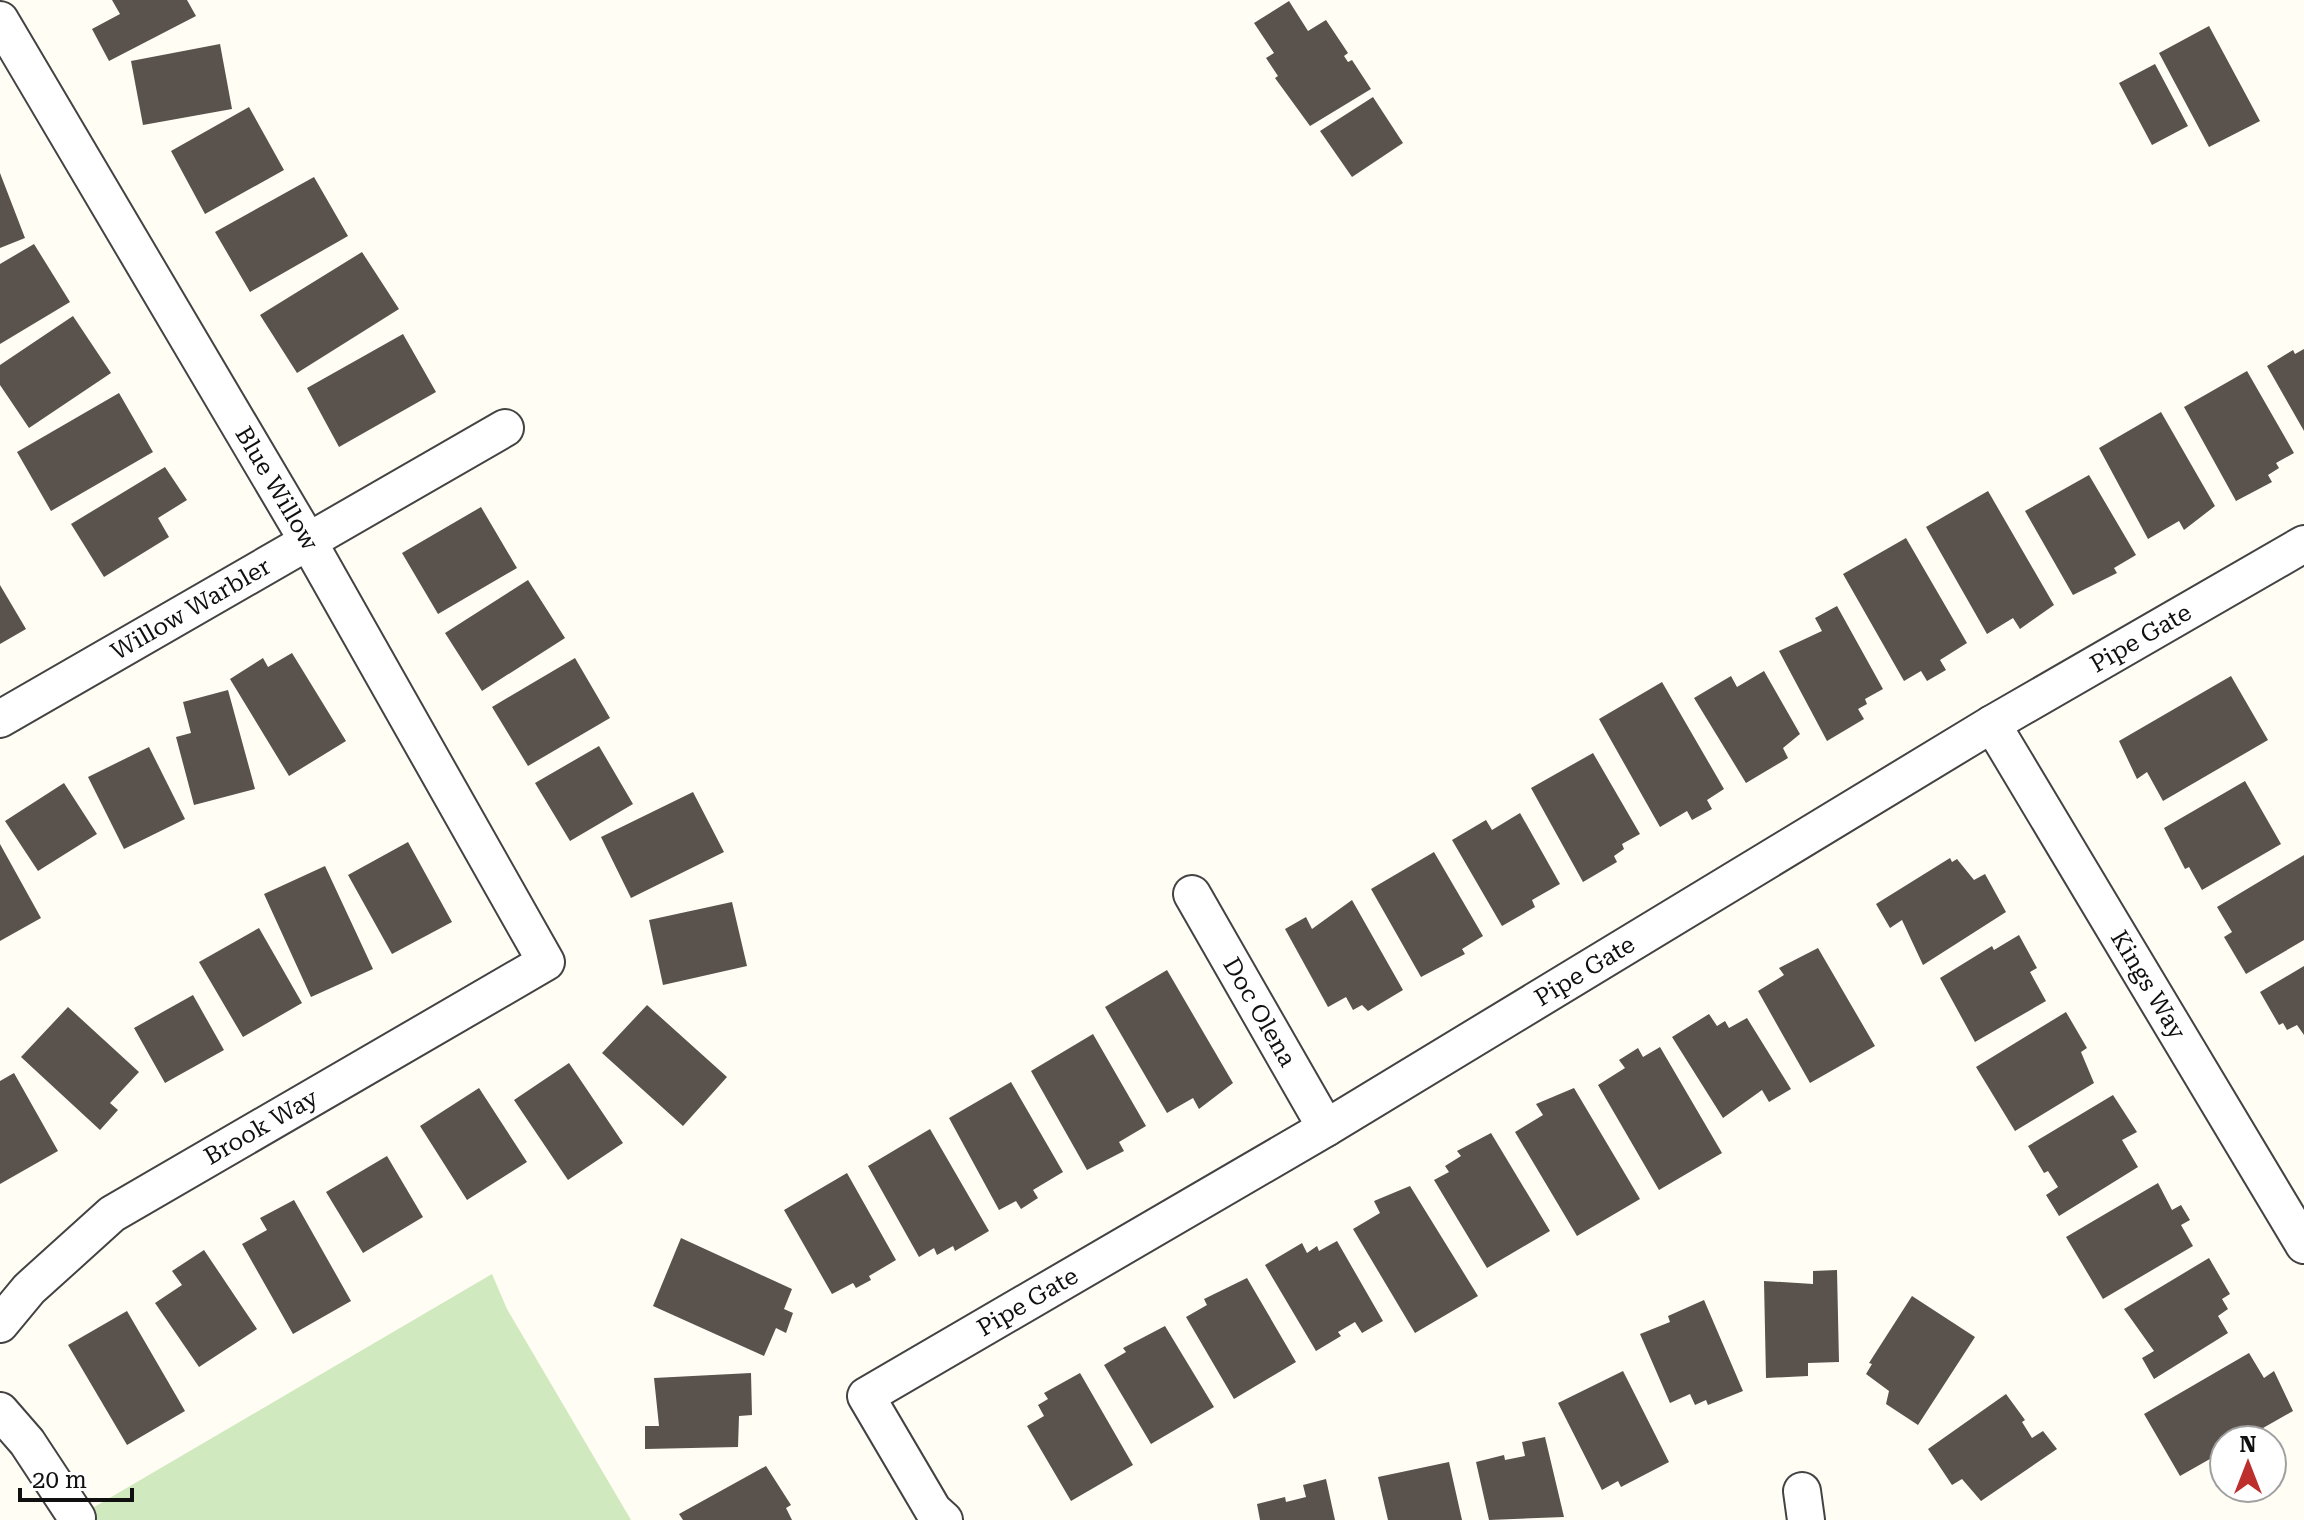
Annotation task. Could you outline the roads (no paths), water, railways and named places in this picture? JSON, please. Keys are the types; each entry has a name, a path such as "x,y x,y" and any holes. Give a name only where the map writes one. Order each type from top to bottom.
{"street":[{"name":"Blue Willow","path":"0,20 309,543 546,962"},
{"name":"Willow Warbler","path":"0,719 505,428"},
{"name":"Pipe Gate","path":"944,1520 933,1510 866,1396 1326,1128 1992,724 2304,544"},
{"name":"Kings Way","path":"1992,724 2304,1245"},
{"name":"Doc Olena","path":"1192,894 1326,1128"},
{"name":"Brook Way","path":"0,1324 29,1289 112,1214 546,962"},
{"path":"0,1411 27,1442 77,1518"}]}
